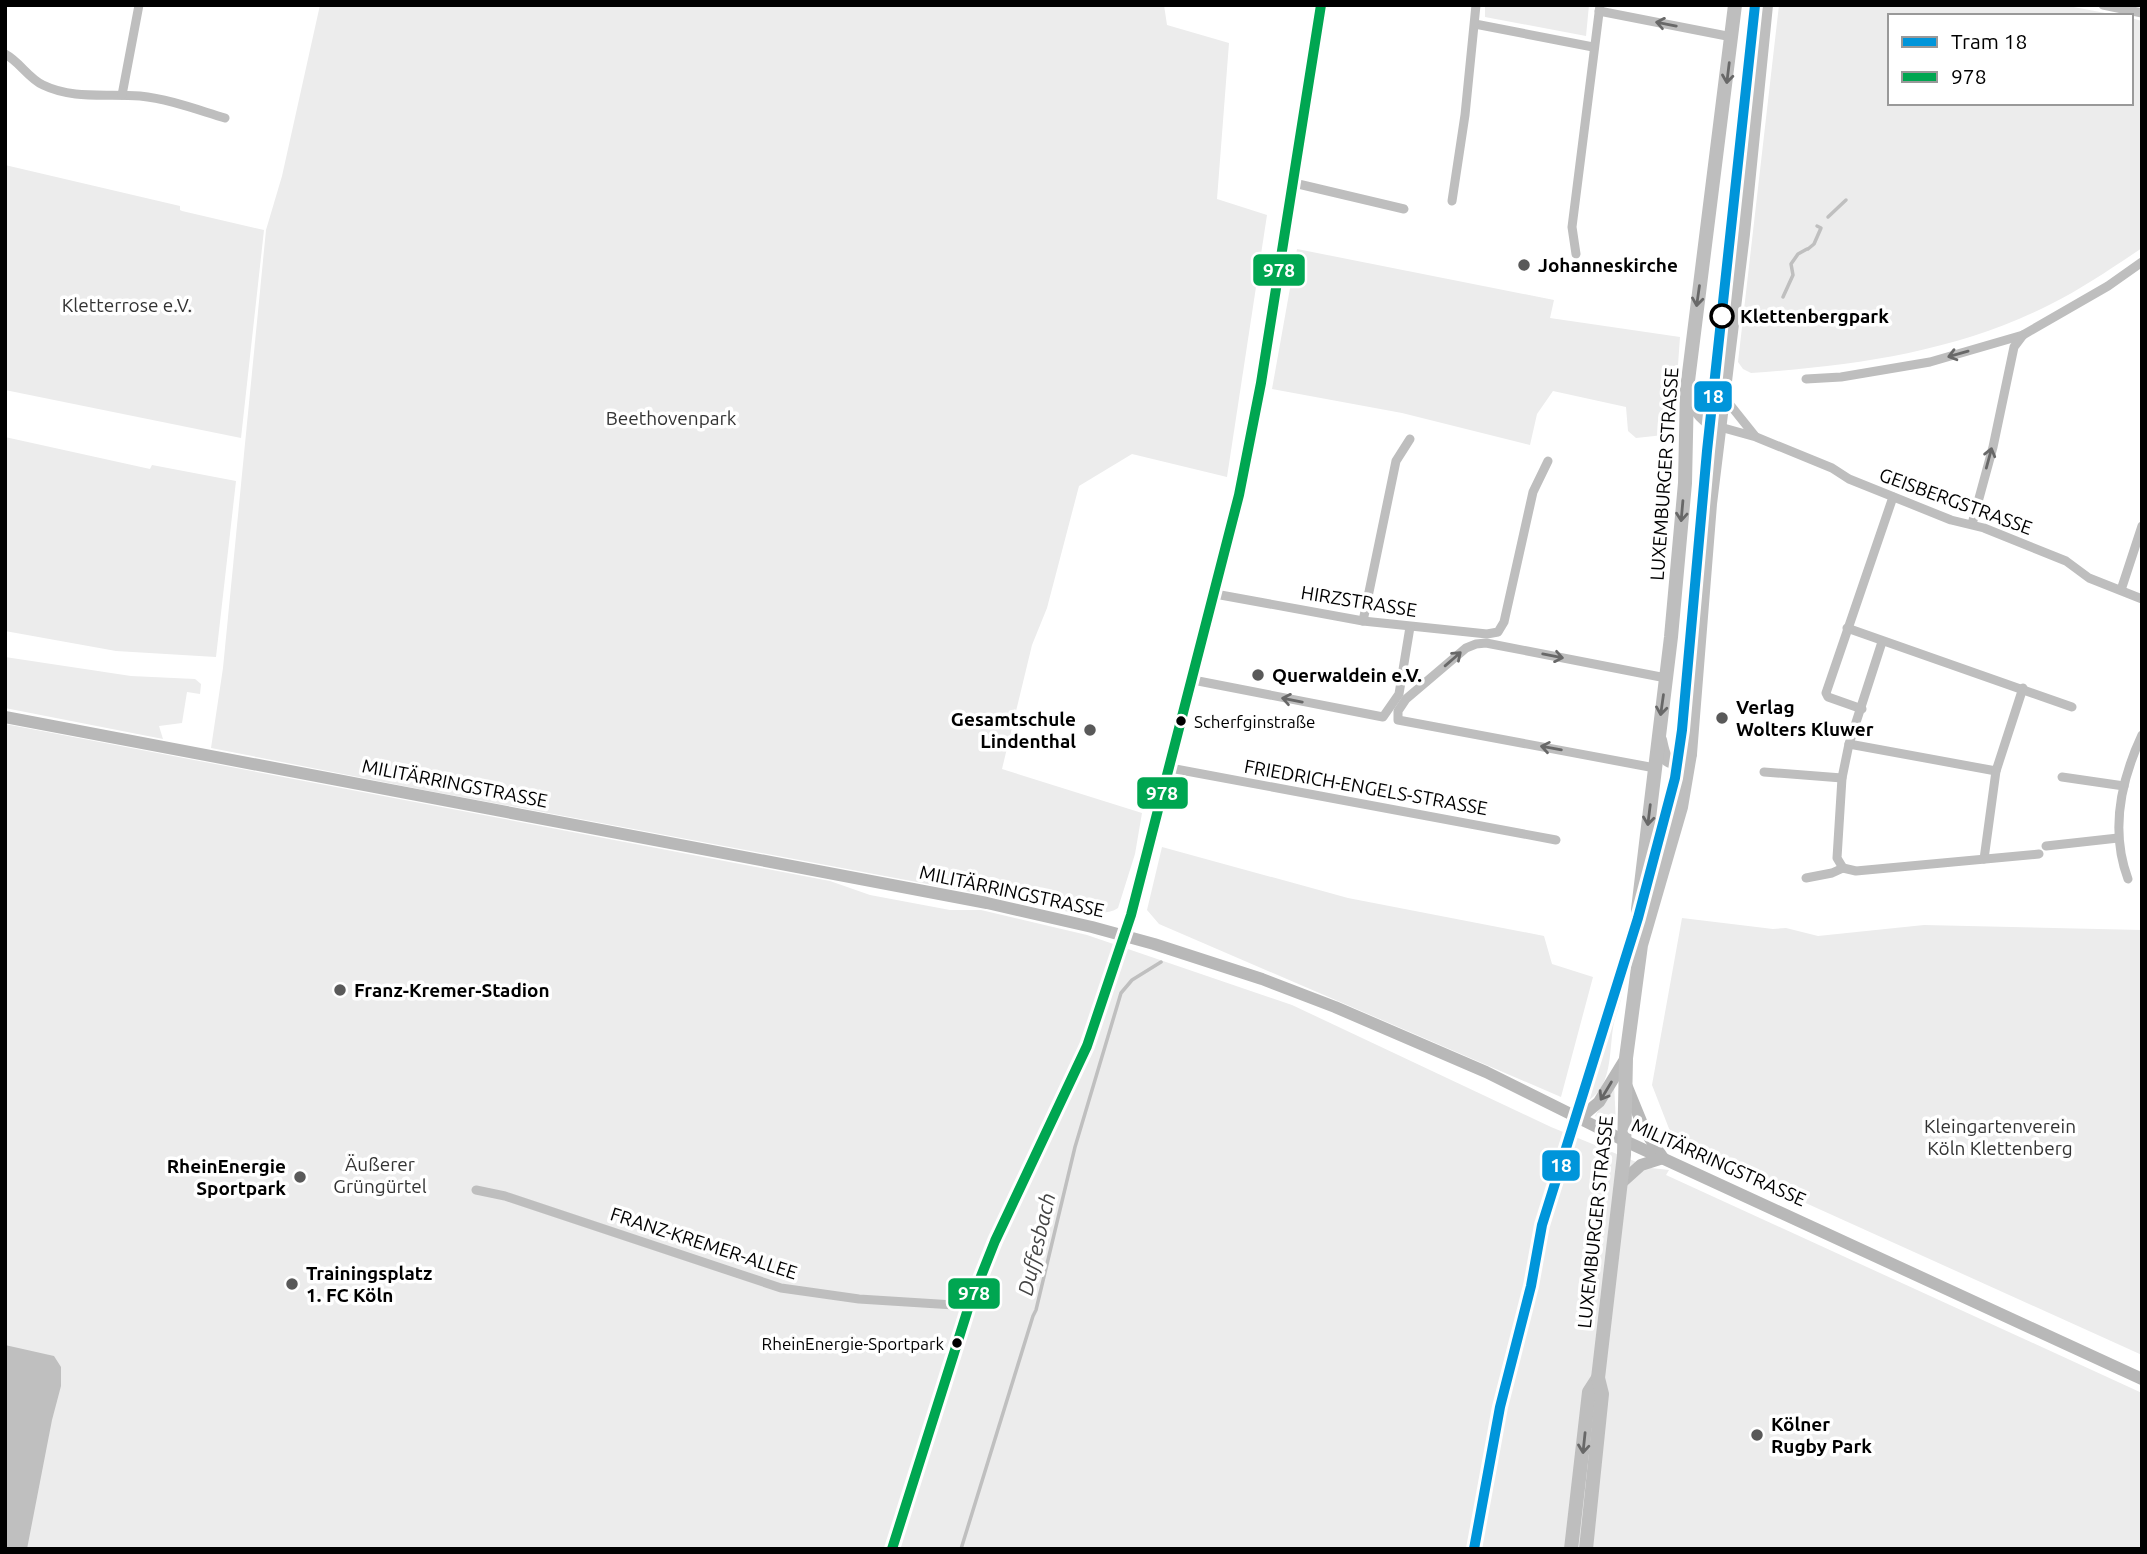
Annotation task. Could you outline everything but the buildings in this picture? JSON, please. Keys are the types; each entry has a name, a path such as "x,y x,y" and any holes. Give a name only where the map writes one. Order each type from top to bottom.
{"main road":[{"name":"LUXEMBURGER STRASSE","path":"1641,946 1638,909 1683,510 1687,389 1735,5"},
{"name":"LUXEMBURGER STRASSE","path":"1586,1549 1602,1394 1598,1378 1625,1141 1626,1058 1641,946 1681,807 1690,754 1715,425 1723,396 1766,5"},
{"path":"1687,389 1696,408 1715,425"},
{"path":"1686,443 1693,431 1715,425"},
{"name":"MILITÄRRINGSTRASSE","path":"5,717 987,903 1124,936 1262,979 1335,1006 1486,1072 1625,1141 2142,1379"},
{"path":"1658,732 1664,757 1669,762 1677,763 1690,754"},
{"path":"1580,1118 1599,1102 1626,1058"},
{"path":"1621,1183 1641,1165 1663,1158 1645,1130 1626,1083"},
{"name":"LUXEMBURGER STRASSE","path":"1572,1549 1589,1392 1598,1378"}],"street":[{"path":"122,95 139,5"},
{"path":"892,1549 968,1309 995,1241 1087,1046 1124,936 1193,680 1241,486 1294,183 1321,5"},
{"path":"1452,201 1465,116 1476,5"},
{"path":"2103,5 2142,13"},
{"path":"1576,254 1572,226 1599,8 1732,37"},
{"path":"1475,24 1593,47"},
{"path":"5,54 31,78 63,92 156,99 225,118"},
{"path":"1294,183 1404,209"},
{"path":"1806,379 1841,377 1930,362 2023,335 2108,286 2142,262"},
{"path":"1972,524 1993,447 2014,347 2023,335"},
{"name":"GEISBERGSTRASSE","path":"1723,396 1756,437"},
{"name":"GEISBERGSTRASSE","path":"1715,425 1756,437 1893,497 2066,561 2089,578 2142,599"},
{"path":"1363,621 1396,461 1410,439"},
{"name":"HIRZSTRASSE","path":"1215,594 1363,621 1487,634 1499,632 1504,622 1533,492 1548,461"},
{"path":"1861,709 1826,693 1893,497"},
{"path":"2121,590 2142,527"},
{"path":"1193,680 1383,717 1399,694 1410,627"},
{"path":"1847,628 2072,707"},
{"path":"1843,868 1837,858 1842,778 1849,744 1882,642"},
{"path":"1654,768 1398,720 1398,711 1406,699 1466,648 1476,644 1486,643 1666,678"},
{"path":"1984,859 1996,771 2023,688"},
{"path":"2128,879 2118,838 2124,786 2141,736"},
{"path":"1849,744 1996,771"},
{"name":"FRIEDRICH-ENGELS-STRASSE","path":"1170,768 1556,840"},
{"path":"1764,772 1842,778"},
{"path":"2062,776 2124,786"},
{"path":"2046,846 2118,838"},
{"path":"1806,878 1843,868 1856,870 2039,854"},
{"name":"FRANZ-KREMER-ALLEE","path":"476,1190 505,1196 781,1288 859,1299 968,1309"}],"green space":[{"name":"Beethovenpark","path":"320,5 1164,5 1167,25 1229,43 1217,199 1267,215 1227,477 1132,454 1079,486 1047,608 1032,645 1002,769 1142,813 1135,854 1118,908 1089,917 1040,905 211,748 223,668 266,230 282,176"},
{"path":"1485,5 1589,5 1586,36 1485,17"},
{"name":"Klettenbergpark","path":"1779,5 2063,5 2110,14 1888,14 1888,105 2133,105 2133,19 2142,21 2142,248 2063,298 2016,320 1942,345 1866,361 1751,373 1743,369 1738,362"},
{"name":"Kletterrose e.V.","path":"5,165 180,206 182,211 264,230 241,438 5,390"},
{"path":"1297,249 1554,300 1550,318 1680,337 1673,434 1636,438 1628,431 1626,407 1553,391 1537,414 1530,445 1402,413 1272,389"},
{"path":"5,437 150,469 152,465 236,481 216,657 116,651 5,631"},
{"path":"5,657 131,676 195,679 201,684 200,694 187,692 182,723 159,726 163,739 5,708"},
{"name":"Äußerer Grüngürtel","path":"5,724 830,881 870,895 950,910 981,910 1087,935 1292,1005 1551,1127 1651,1168 1669,1170 1666,1175 2142,1393 2142,1549 5,1549"},
{"path":"1162,847 1348,898 1544,936 1552,964 1593,977 1561,1097 1159,924 1147,910"},
{"name":"Kleingartenverein Köln Klettenberg","path":"1682,918 1773,929 1786,928 1818,936 1924,925 2142,930 2142,1355 1675,1144 1652,1085"},
{"path":"1622,986 1607,1074 1599,1090 1584,1104"},
{"path":"1614,1083 1616,1124 1613,1125 1595,1116"}],"shaded area":[{"path":"5,1345 54,1356 61,1367 61,1386 27,1549 5,1549"}],"waterway":[{"path":"1828,217 1846,200"},
{"path":"1808,249 1814,244 1821,228 1817,226"},
{"path":"1783,297 1793,275 1791,264 1798,254 1807,249"},
{"name":"Duffesbach","path":"961,1549 1036,1310 1075,1147 1121,993 1132,980 1161,962"}],"tram line":[{"name":"18","path":"1474,1549 1500,1407 1531,1286 1542,1225 1638,918 1675,778 1755,5"}],"transit line":[{"name":"978","path":"892,1549 968,1309 995,1241 1087,1046 1131,915 1239,495 1261,383 1321,5"}],"place":[{"name":"Johanneskirche","path":"1524,265"},
{"name":"Klettenbergpark","path":"1722,316"},
{"name":"Querwaldein e.V.","path":"1258,675"},
{"name":"Verlag Wolters Kluwer","path":"1722,718"},
{"name":"Scherfginstraße","path":"1181,721"},
{"name":"Gesamtschule Lindenthal","path":"1090,730"},
{"name":"Franz-Kremer-Stadion","path":"340,990"},
{"name":"RheinEnergie Sportpark","path":"300,1177"},
{"name":"Trainingsplatz 1. FC Köln","path":"292,1284"},
{"name":"RheinEnergie-Sportpark","path":"957,1343"},
{"name":"Kölner Rugby Park","path":"1757,1435"}]}
